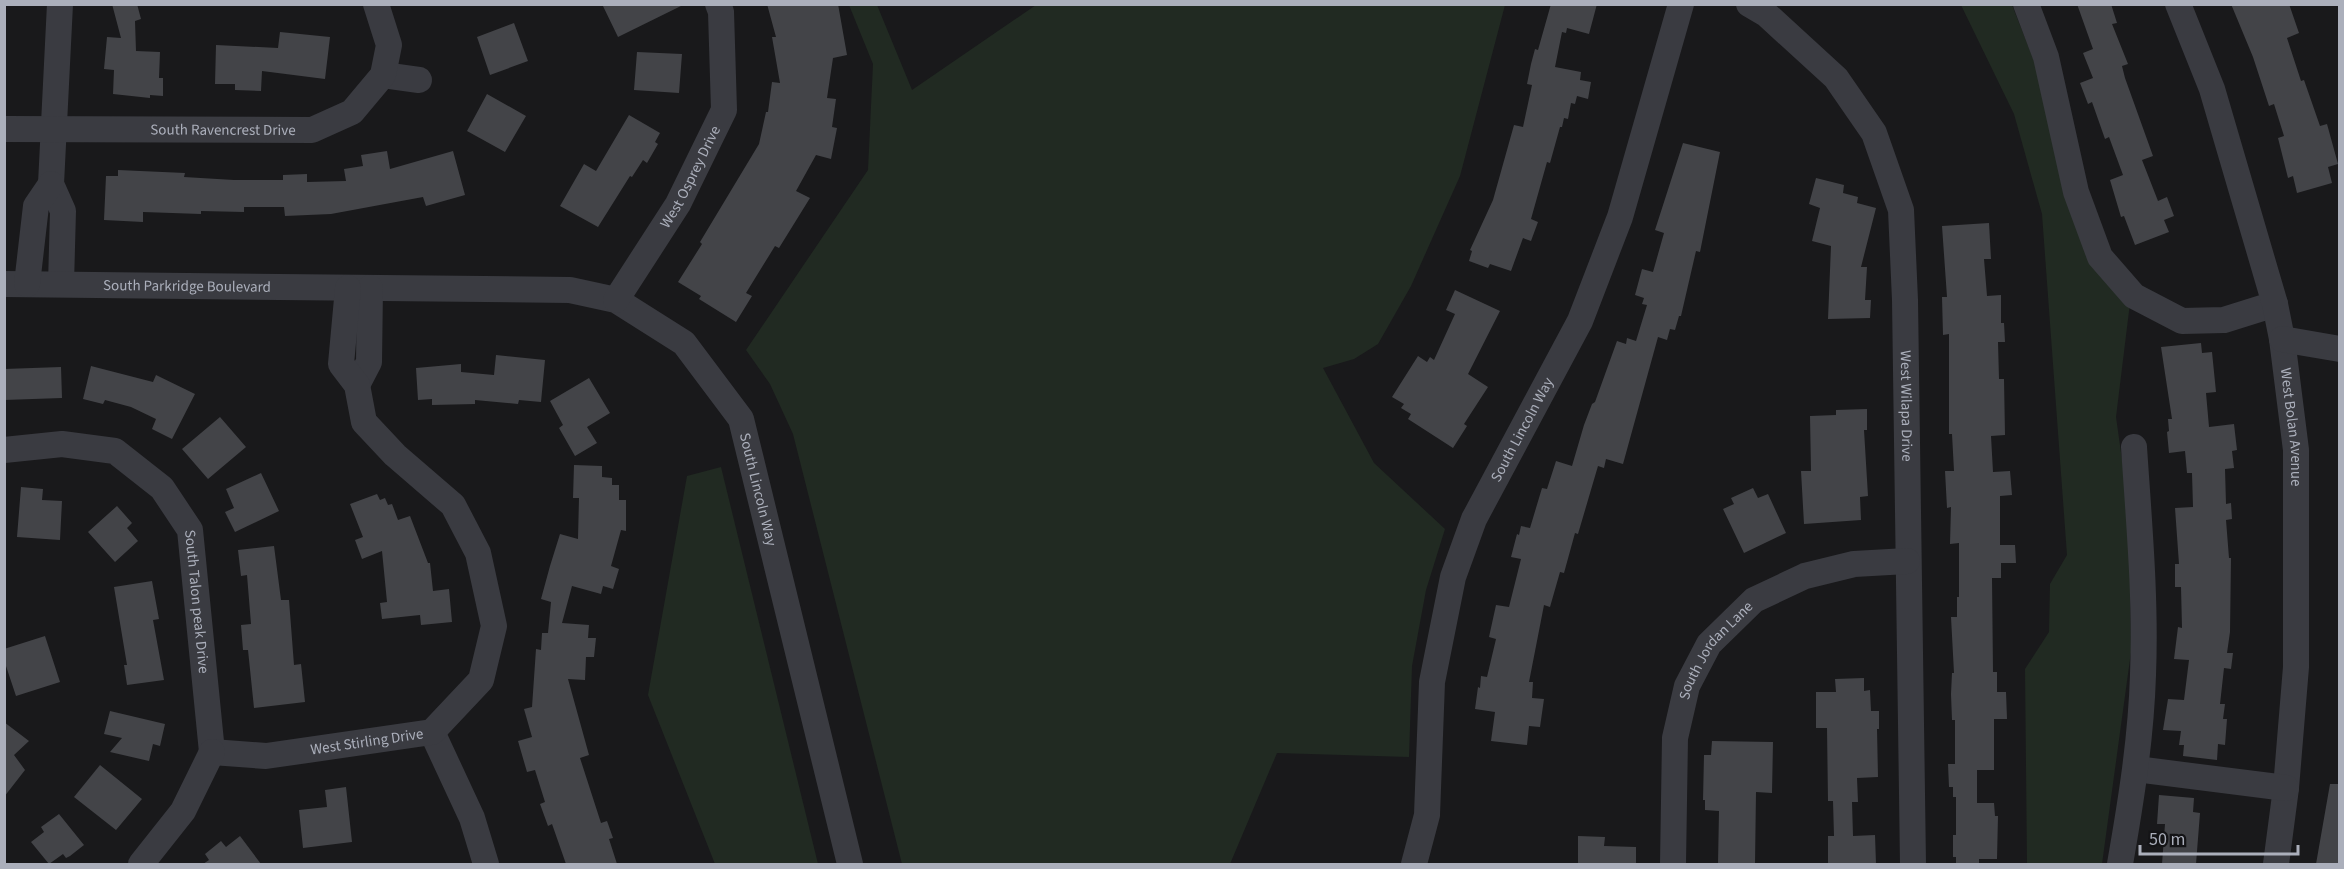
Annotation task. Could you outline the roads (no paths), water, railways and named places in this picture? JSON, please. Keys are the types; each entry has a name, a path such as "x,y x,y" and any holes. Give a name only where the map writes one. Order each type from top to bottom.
{"street":[{"path":"60,4 51,184 63,211 61,284"},
{"name":"South Ravencrest Drive","path":"4,129 312,130 352,112 383,75 389,45 376,4"},
{"name":"West Osprey Drive","path":"616,300 678,204 724,110 721,12 718,4"},
{"name":"South Lincoln Way","path":"1414,864 1427,814 1432,682 1453,577 1474,519 1580,321 1620,217 1681,4"},
{"name":"West Wilapa Drive","path":"1749,4 1766,14 1836,78 1874,133 1901,210 1905,300 1913,864"},
{"path":"2026,4 2046,57 2076,192 2100,257 2134,296 2182,321 2224,320 2275,304"},
{"name":"West Bolan Avenue","path":"2178,4 2212,90 2275,304 2282,339 2296,450 2296,666 2286,788 2276,864"},
{"path":"383,75 418,80"},
{"path":"16,284 36,206 51,184"},
{"name":"South Parkridge Boulevard","path":"16,284 359,288"},
{"name":"South Lincoln Way","path":"359,288 570,290 616,300 684,343 741,419 850,864"},
{"name":"West Stirling Drive","path":"212,752 266,756 432,732 481,680 494,626 478,553 453,505 394,455 364,422 357,385 369,362 359,288"},
{"path":"2282,339 2340,349"},
{"name":"South Talon peak Drive","path":"4,450 62,444 115,451 162,488 190,530 212,752"},
{"path":"2120,864 2136,769 2143,674 2142,550 2134,447"},
{"name":"South Jordan Lane","path":"1673,864 1675,738 1688,686 1709,644 1754,600 1805,576 1854,564 1907,561"},
{"path":"432,732 472,818 486,864"},
{"path":"141,864 183,811 212,752"},
{"path":"2136,769 2286,788"}]}
